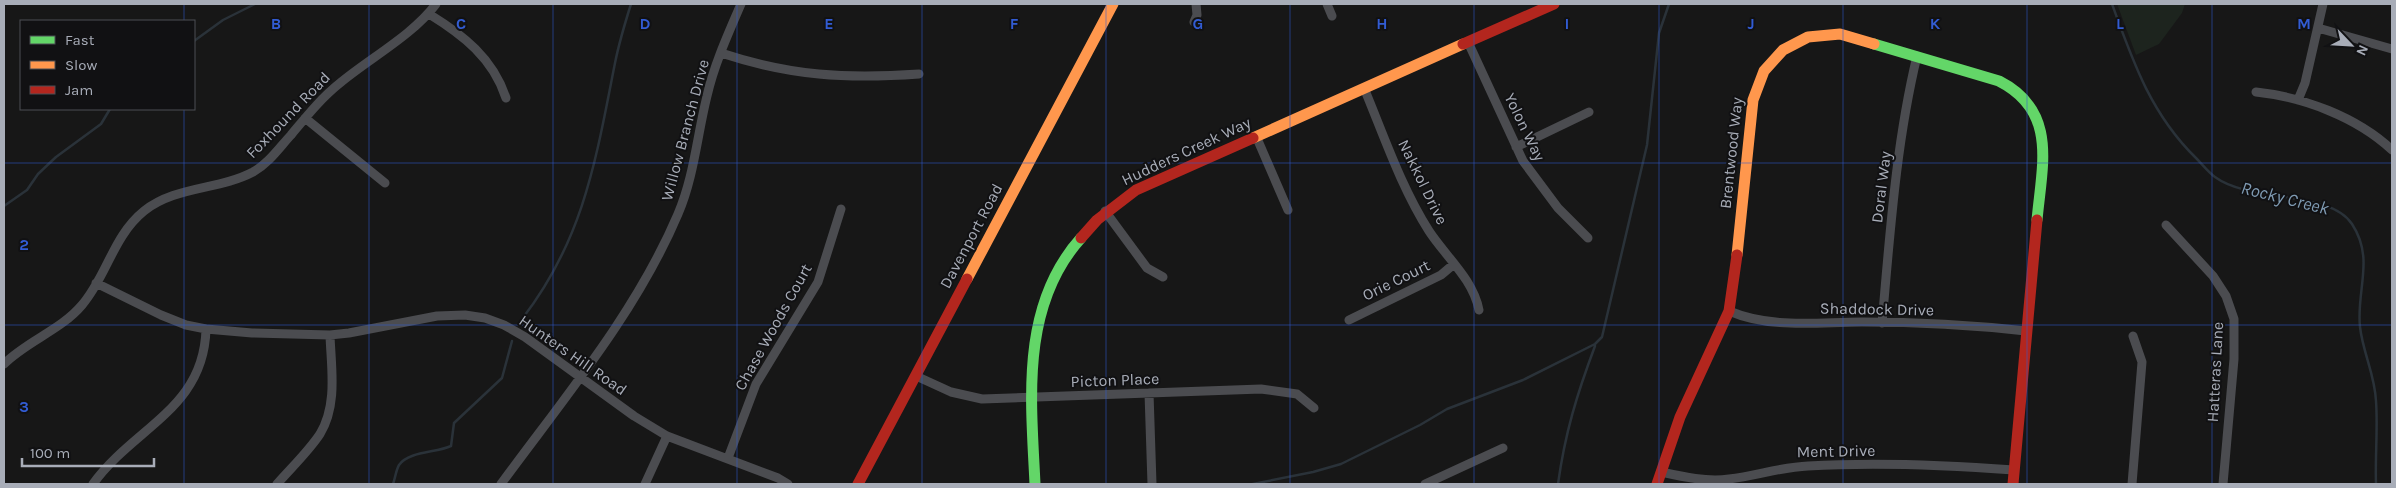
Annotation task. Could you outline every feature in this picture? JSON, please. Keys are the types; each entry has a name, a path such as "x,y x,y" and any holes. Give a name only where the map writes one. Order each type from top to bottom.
{"street":[{"name":"Foxhound Road","path":"4,364 72,316 86,300 117,242 126,229 145,210 170,196 227,182 255,170 269,160 338,84 428,14 436,4"},
{"name":"Willow Branch Drive","path":"501,484 639,290 678,215 690,181 707,96 721,53 741,4"},
{"name":"Davenport Road","path":"858,484 1113,4"},
{"path":"1194,22 1197,15 1196,4"},
{"path":"1327,4 1332,16"},
{"name":"Hudders Creek Way","path":"1035,484 1032,398 1033,336 1044,294 1058,268 1076,240 1105,211 1136,190 1554,4"},
{"path":"2298,100 2305,83 2323,4"},
{"path":"428,14 446,24 484,56 496,72 506,98"},
{"path":"2318,28 2392,49"},
{"name":"Brentwood Way","path":"1657,484 1680,417 1729,311 1735,275 1752,100 1759,78 1766,65 1784,48 1812,36 1826,34 1840,34 2008,84 2027,99 2037,114 2043,137 2042,160 2013,484"},
{"name":"Yolon Way","path":"1468,42 1516,146 1534,178 1558,208 1588,238"},
{"path":"721,53 768,67 820,76 864,78 919,74"},
{"name":"Doral Way","path":"1882,323 1892,212 1911,79 1917,56"},
{"name":"Nakkol Drive","path":"1364,88 1416,207 1429,232 1476,294 1479,310"},
{"path":"2256,92 2298,100 2367,130 2392,150"},
{"path":"1516,146 1589,112"},
{"path":"306,118 385,182"},
{"path":"1256,136 1288,210"},
{"name":"Chase Woods Court","path":"728,458 756,384 818,282 841,209"},
{"path":"1105,211 1148,268 1163,277"},
{"name":"Hatteras Lane","path":"2166,225 2213,276 2226,296 2234,318 2234,359 2223,484"},
{"name":"Orie Court","path":"1348,320 1441,275 1454,264"},
{"name":"Hunters Hill Road","path":"96,283 161,315 186,325 206,329 252,333 349,334 437,316 475,316 494,321 517,332 666,436 728,458 788,484"},
{"name":"Shaddock Drive","path":"1729,311 1745,318 1773,323 1882,323 2026,331"},
{"path":"93,484 108,466 170,410 189,388 203,359 206,329"},
{"path":"277,484 312,444 328,416 331,399 332,370 330,334"},
{"path":"2132,484 2142,362 2133,336"},
{"name":"Picton Place","path":"916,376 943,389 970,398 1032,398 1238,389 1286,391 1302,396 1314,408"},
{"path":"1149,393 1152,484"},
{"path":"646,484 666,436"},
{"path":"1425,484 1436,482 1503,448"},
{"name":"Ment Drive","path":"1662,472 1722,480 1786,467 1809,466 1912,465 2014,470"}],"shaded area":[{"path":"2117,4 2185,4 2182,13 2159,44 2136,55"}],"waterway":[{"path":"195,40 223,20 255,4"},
{"path":"522,319 543,289 560,259 585,197 594,165 618,48 631,4"},
{"path":"1253,484 1313,472 1341,464 1420,425 1447,409 1523,380 1595,344 1602,337 1647,145 1659,33 1669,4"},
{"name":"Rocky Creek","path":"2112,4 2136,67 2155,105 2180,141 2210,173 2230,185 2248,191 2308,201 2326,206 2341,213 2352,224 2359,237 2364,262 2359,313 2360,327 2375,391 2377,422 2376,484"},
{"path":"4,206 27,190 38,174 56,157 101,124 109,110"},
{"path":"393,484 398,467 403,460 451,446 454,423 502,378 512,341"},
{"path":"1558,484 1572,414 1595,346"}],"traffic: fast":[{"path":"1874,44 1999,81 2018,93 2031,108 2038,124 2042,141 2043,160 2037,220"},
{"path":"1035,484 1032,387 1039,323 1048,293 1061,265 1081,238"}],"traffic: slow":[{"path":"967,279 1113,4"},
{"path":"1737,255 1753,100 1764,71 1783,50 1808,37 1840,34 1874,44"},
{"path":"1253,138 1463,44"}],"traffic: jam":[{"path":"1463,44 1554,4"},
{"path":"1081,238 1097,220 1136,190 1253,138"},
{"path":"2013,484 2037,220"},
{"path":"1657,484 1680,417 1729,311 1737,255"},
{"path":"858,484 967,279"}]}
